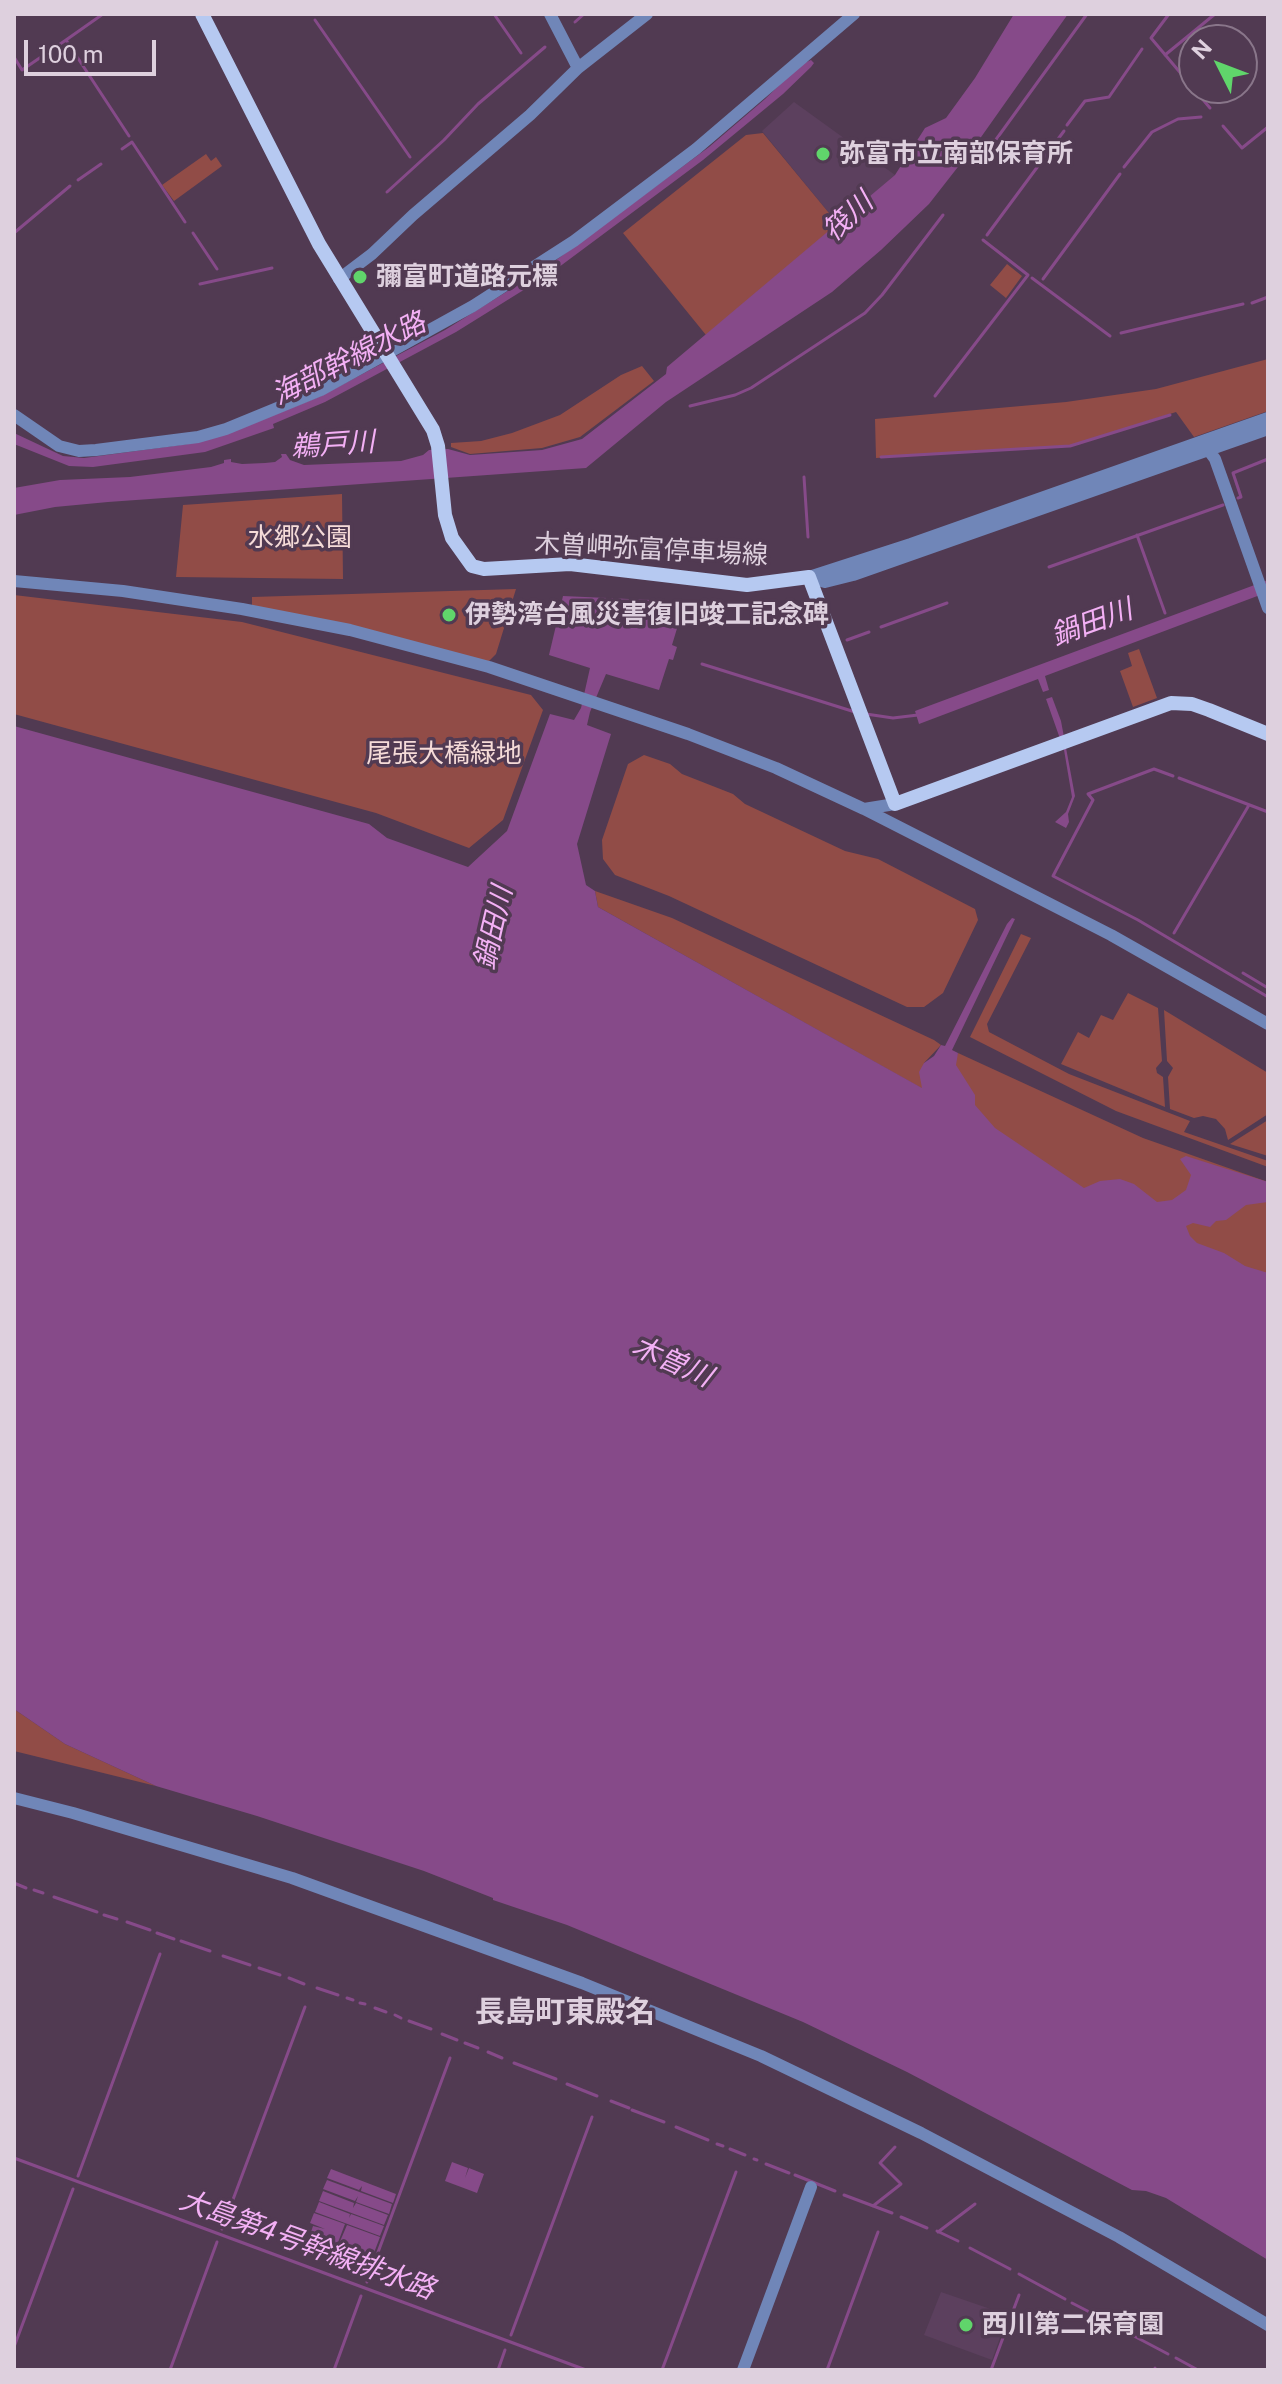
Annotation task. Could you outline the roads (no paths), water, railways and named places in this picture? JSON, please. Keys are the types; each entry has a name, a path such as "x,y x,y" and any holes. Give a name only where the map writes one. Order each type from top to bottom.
{"main road":[{"name":"木曽岬弥富停車場線","path":"202,14 339,279 426,415 438,446 445,515 452,538 472,566 484,569 570,564 747,585 809,577"},
{"path":"809,577 895,804 1153,708 1179,703 1209,710 1268,734"}],"street":[{"path":"550,14 578,68"},
{"path":"339,279 372,254 530,115 578,68 647,14"},
{"path":"14,415 51,442 79,451 170,442 226,429 389,360 574,241 696,149 854,14"},
{"path":"809,577 825,582 853,575 1206,445 1268,418"},
{"path":"1206,445 1268,429"},
{"path":"1206,445 1215,459 1266,604"},
{"path":"14,581 123,591 242,609 350,630 474,662 596,701 776,768 864,809 1111,935 1268,1024"},
{"path":"864,809 895,804"},
{"path":"14,1798 181,1844 347,1897 582,1983 761,2056 921,2133 1119,2237 1268,2325"},
{"path":"743,2370 811,2187"}],"water":[{"name":"筏川","path":"1014,14 1068,14 979,140 929,204 832,292 666,402 586,468 108,502 14,515 14,488 60,480 130,477 211,467 231,459 231,462 242,464 275,462 282,457 281,454 304,465 401,461 423,455 429,450 448,449 470,455 542,450 582,439 666,374 667,367 895,175 925,128 946,118"},
{"path":"811,60 814,63 811,67 783,94 703,160 551,273 456,332 325,402 273,424 274,428 205,452 93,467 69,466 14,444 14,433 63,456 84,458 188,444 227,434 321,396 445,330 548,266 709,147 800,65"},
{"path":"1268,580 1268,592 1045,676 1049,690 1043,692 1038,679 919,724 915,711"},
{"name":"木曽川","path":"563,596 651,600 682,612 672,645 677,647 673,660 669,659 659,690 606,674 590,712 587,725 611,734 577,844 586,885 595,891 598,907 922,1088 919,1072 941,1045 945,1046 1007,924 1012,918 1015,919 952,1050 958,1053 956,1065 975,1095 975,1105 995,1128 1084,1188 1100,1181 1120,1179 1134,1184 1157,1202 1172,1200 1186,1190 1191,1175 1180,1159 1186,1156 1268,1182 1268,1202 1246,1205 1210,1227 1193,1223 1186,1226 1197,1243 1224,1253 1245,1266 1268,1273 1268,2260 1166,2198 1132,2190 907,2072 803,2022 567,1925 493,1900 424,1871 156,1786 65,1744 14,1709 14,726 369,824 387,838 468,867 507,831 550,714 574,720 581,708 590,668 549,655"},
{"path":"1052,697 1061,721 1075,796 1066,828 1055,822 1066,812 1072,797 1064,750 1046,699"},
{"path":"452,2162 468,2168 465,2178 469,2168 484,2174 477,2193 445,2181"},
{"path":"331,2169 396,2194 393,2203 361,2191 362,2186 359,2190 327,2178"},
{"path":"327,2180 392,2204 389,2214 356,2202 358,2196 355,2201 323,2189"},
{"path":"323,2191 354,2203 353,2208 356,2203 388,2215 384,2225 319,2201"},
{"path":"319,2202 350,2214 349,2218 351,2214 384,2226 380,2236 315,2212"},
{"path":"314,2213 345,2224 337,2245 310,2235 313,2226 325,2229 310,2223"},
{"path":"347,2225 380,2237 372,2258 338,2246"}],"waterway":[{"path":"103,14 66,40 129,136"},
{"path":"494,14 521,53"},
{"path":"575,22 584,14"},
{"path":"979,163 1087,14"},
{"path":"1169,14 1151,38 1210,108"},
{"path":"1165,55 1215,14"},
{"path":"315,20 410,157"},
{"path":"14,57 22,70 66,40"},
{"path":"387,192 478,104 545,47"},
{"path":"1067,125 1085,101 1109,97 1142,49"},
{"path":"1124,167 1152,132 1178,119 1201,117"},
{"path":"1223,126 1242,148 1268,127"},
{"path":"987,235 1064,131"},
{"path":"122,149 132,142 185,222"},
{"path":"78,180 101,164"},
{"path":"1043,279 1120,174"},
{"path":"14,233 70,186"},
{"path":"690,406 751,388 865,313 943,215"},
{"path":"193,233 217,269"},
{"path":"935,396 1028,275 983,240"},
{"path":"200,284 272,268"},
{"path":"1032,278 1110,336"},
{"path":"1252,303 1268,297"},
{"path":"1121,333 1243,304"},
{"path":"881,457 1070,446 1170,415"},
{"path":"1238,498 1241,497 1233,473 1268,459"},
{"path":"804,477 808,537"},
{"path":"1049,567 1223,505"},
{"path":"1137,535 1165,613"},
{"path":"881,627 947,603"},
{"path":"847,640 869,632"},
{"name":"鍋田川","path":"702,664 855,712"},
{"name":"鍋田川","path":"866,714 893,718 918,715"},
{"path":"1173,776 1154,769 1088,794 1093,800 1053,876 1138,920 1268,997"},
{"path":"1179,778 1268,812"},
{"path":"1174,933 1249,805"},
{"path":"1243,973 1268,988"},
{"path":"14,1883 26,1888"},
{"path":"34,1890 43,1893"},
{"path":"54,1897 97,1912"},
{"path":"104,1915 117,1919"},
{"path":"127,1922 150,1930"},
{"path":"157,1933 174,1939"},
{"path":"181,1941 210,1951"},
{"path":"78,2176 160,1954"},
{"path":"223,1956 250,1965"},
{"path":"259,1968 280,1975"},
{"path":"289,1978 304,1984"},
{"path":"317,1988 338,1995"},
{"path":"347,1998 353,2000"},
{"path":"360,2003 365,2004"},
{"path":"222,2229 305,2007"},
{"path":"375,2008 386,2012"},
{"path":"395,2015 401,2018"},
{"path":"409,2021 431,2029"},
{"path":"442,2034 457,2040"},
{"path":"465,2043 478,2048"},
{"path":"488,2052 502,2058"},
{"path":"367,2282 450,2058"},
{"path":"514,2063 556,2079"},
{"path":"567,2084 597,2096"},
{"path":"611,2101 629,2108"},
{"path":"632,2110 664,2122"},
{"path":"511,2335 592,2117"},
{"path":"676,2127 708,2140"},
{"path":"717,2144 723,2146"},
{"path":"873,2206 901,2184 880,2163 895,2147"},
{"path":"730,2149 745,2155"},
{"name":"大島第4号幹線排水路","path":"14,2158 586,2370"},
{"path":"766,2164 789,2173"},
{"path":"662,2370 736,2172"},
{"path":"795,2175 835,2191"},
{"path":"14,2347 73,2189"},
{"path":"844,2195 892,2213"},
{"path":"938,2232 975,2204"},
{"path":"901,2217 927,2228"},
{"path":"937,2231 958,2241"},
{"path":"827,2370 878,2232"},
{"path":"170,2370 217,2242"},
{"path":"970,2248 1010,2269"},
{"path":"1019,2274 1065,2299"},
{"path":"991,2370 1019,2295"},
{"path":"334,2370 361,2296"},
{"path":"1072,2303 1105,2320"},
{"path":"1111,2323 1122,2329"},
{"path":"1132,2335 1168,2354"},
{"path":"498,2370 505,2350"},
{"path":"1176,2358 1198,2370"}],"place":[{"name":"弥富市立南部保育所","path":"823,154"},
{"name":"彌富町道路元標","path":"360,277"},
{"name":"伊勢湾台風災害復旧竣工記念碑","path":"449,615"},
{"name":"西川第二保育園","path":"966,2325"}],"district":[{"name":"長島町東殿名","path":"565,2013"}],"water label":[{"name":"海部幹線水路","path":"349,359"},
{"name":"鵜戸川","path":"333,445"}],"park label":[{"name":"水郷公園","path":"300,538"},
{"name":"尾張大橋緑地","path":"444,754"}]}
